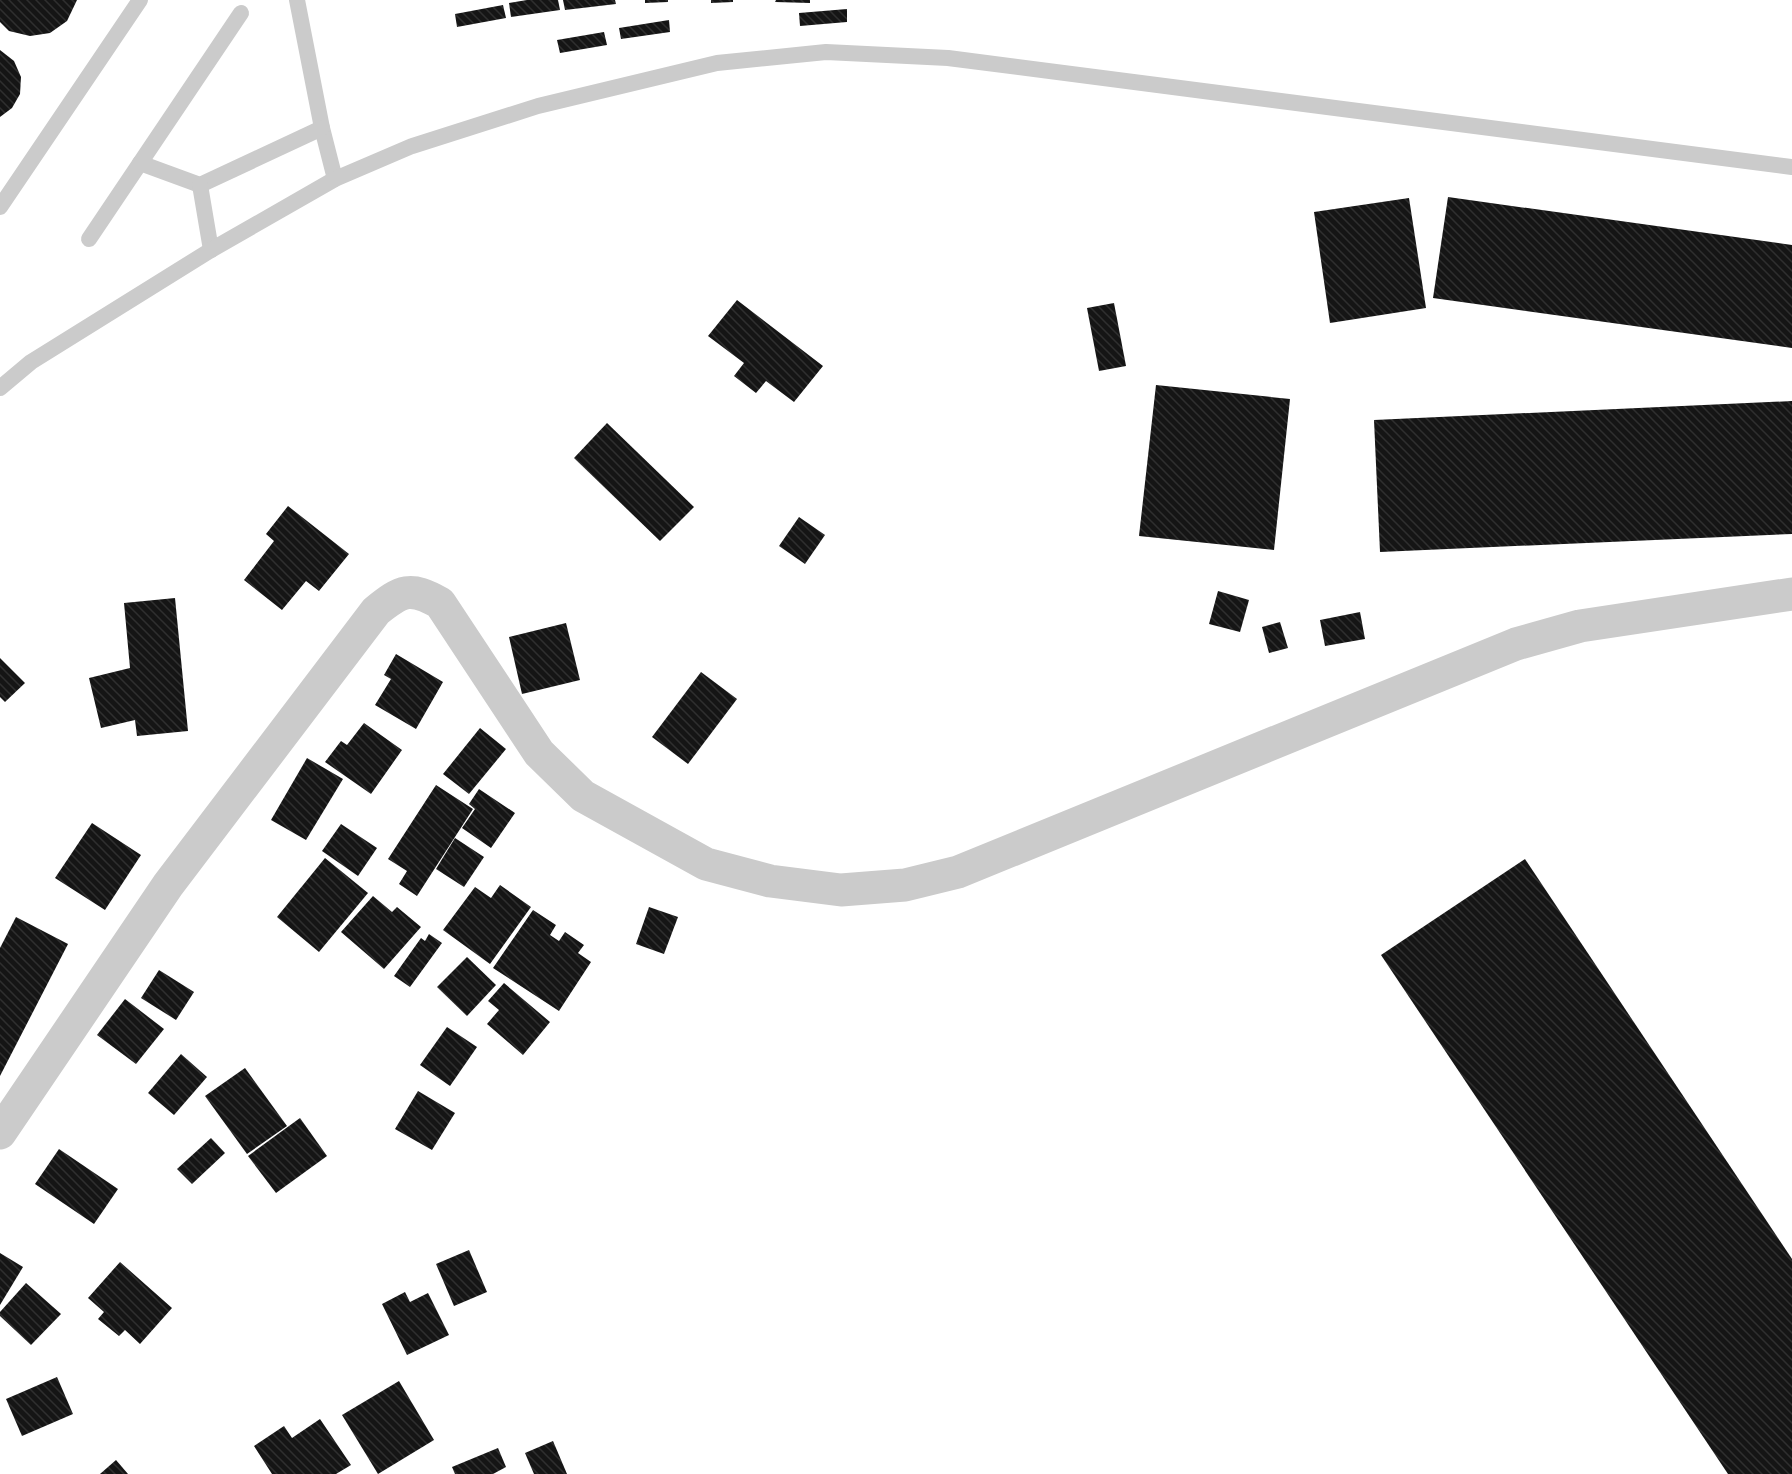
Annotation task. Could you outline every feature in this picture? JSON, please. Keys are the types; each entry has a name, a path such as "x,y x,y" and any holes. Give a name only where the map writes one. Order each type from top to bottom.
{"street":[{"path":"0,1133 168,885 376,611 398,593 420,592 440,603 539,753 583,796 706,864 770,881 841,890 905,885 958,872 1516,644 1581,626 1792,594"}],"lane":[{"path":"0,207 140,0"},
{"path":"297,0 322,128 335,179"},
{"path":"89,239 241,13"},
{"path":"0,388 31,362 211,250 335,179 412,146 538,106 717,63 826,52 948,58 1792,167"},
{"path":"140,163 200,185 322,128"},
{"path":"200,185 211,250"}],"building":[{"path":"0,0 77,0 67,21 50,33 30,36 9,31 0,22"},
{"path":"527,0 558,0 560,10 511,17 509,3"},
{"path":"563,0 615,0 616,4 565,10"},
{"path":"645,0 668,0 668,2 645,3"},
{"path":"711,0 733,0 733,2 711,3"},
{"path":"776,0 810,0 810,3 775,2"},
{"path":"503,5 506,18 457,27 455,14"},
{"path":"847,9 847,22 800,26 799,13"},
{"path":"669,20 670,32 621,39 619,28"},
{"path":"604,32 607,45 560,53 557,40"},
{"path":"0,50 14,61 21,77 20,94 12,108 0,117"},
{"path":"1448,197 1792,245 1792,348 1433,298"},
{"path":"1409,198 1426,308 1330,323 1314,212"},
{"path":"737,300 823,366 794,402 766,381 756,393 734,376 744,363 708,336"},
{"path":"1114,303 1126,366 1099,371 1087,308"},
{"path":"1156,385 1290,399 1274,550 1139,536"},
{"path":"1792,401 1792,534 1380,552 1374,420"},
{"path":"607,423 694,507 660,541 574,458"},
{"path":"288,506 349,554 319,591 306,581 282,610 244,580 274,541 266,534"},
{"path":"799,517 825,535 805,564 779,546"},
{"path":"1218,591 1249,600 1240,632 1209,624"},
{"path":"175,598 188,731 137,736 135,720 101,728 89,678 130,668 124,603"},
{"path":"1360,612 1365,639 1325,646 1320,620"},
{"path":"1280,622 1288,648 1269,653 1262,627"},
{"path":"566,623 580,680 522,694 509,637"},
{"path":"396,654 443,682 416,729 375,705 391,679 384,675"},
{"path":"0,658 25,683 5,702 0,697"},
{"path":"701,672 737,699 688,764 652,737"},
{"path":"364,723 402,750 371,794 325,762 341,741 347,745"},
{"path":"480,728 506,749 469,794 443,774"},
{"path":"307,758 343,779 306,840 271,820"},
{"path":"436,785 473,809 417,896 399,884 407,871 388,859"},
{"path":"479,789 515,813 491,848 462,828 475,809 469,804"},
{"path":"92,823 141,855 105,910 55,878"},
{"path":"341,824 377,848 358,876 322,851"},
{"path":"455,838 484,857 464,887 436,869"},
{"path":"325,858 368,893 319,952 277,917"},
{"path":"1525,859 1792,1259 1792,1474 1728,1474 1381,955"},
{"path":"500,885 531,907 490,964 443,930 475,887 491,898"},
{"path":"373,896 392,912 397,907 421,927 384,969 341,932"},
{"path":"649,907 678,917 664,954 636,944"},
{"path":"533,910 556,925 550,935 559,941 565,932 584,945 578,953 591,962 559,1011 493,968"},
{"path":"16,917 68,944 0,1076 0,948"},
{"path":"429,934 442,943 410,987 394,976 421,938 425,941"},
{"path":"467,957 496,985 467,1016 437,987"},
{"path":"159,970 194,992 176,1020 141,998"},
{"path":"504,983 550,1022 523,1055 487,1024 499,1010 488,1001"},
{"path":"125,999 164,1029 136,1064 97,1035"},
{"path":"447,1027 477,1047 450,1086 420,1065"},
{"path":"181,1054 207,1077 174,1115 148,1093"},
{"path":"245,1068 287,1126 247,1154 205,1096"},
{"path":"418,1091 455,1113 432,1150 395,1129"},
{"path":"300,1118 327,1156 276,1193 248,1156"},
{"path":"211,1138 225,1153 192,1184 177,1169"},
{"path":"59,1149 118,1189 94,1224 35,1184"},
{"path":"469,1250 487,1292 454,1306 436,1264"},
{"path":"0,1253 23,1267 0,1305"},
{"path":"120,1262 172,1308 140,1344 125,1330 119,1336 98,1319 104,1312 88,1298"},
{"path":"26,1283 61,1314 31,1345 0,1316 0,1312"},
{"path":"405,1292 410,1302 428,1293 449,1335 407,1355 382,1304"},
{"path":"57,1377 73,1414 22,1436 6,1399"},
{"path":"399,1381 434,1440 378,1474 342,1415"},
{"path":"320,1419 351,1465 336,1474 272,1474 254,1446 284,1426 292,1438"},
{"path":"553,1441 567,1474 534,1474 525,1453"},
{"path":"498,1448 506,1467 493,1474 455,1474 452,1467"},
{"path":"116,1460 128,1474 100,1474"}]}
